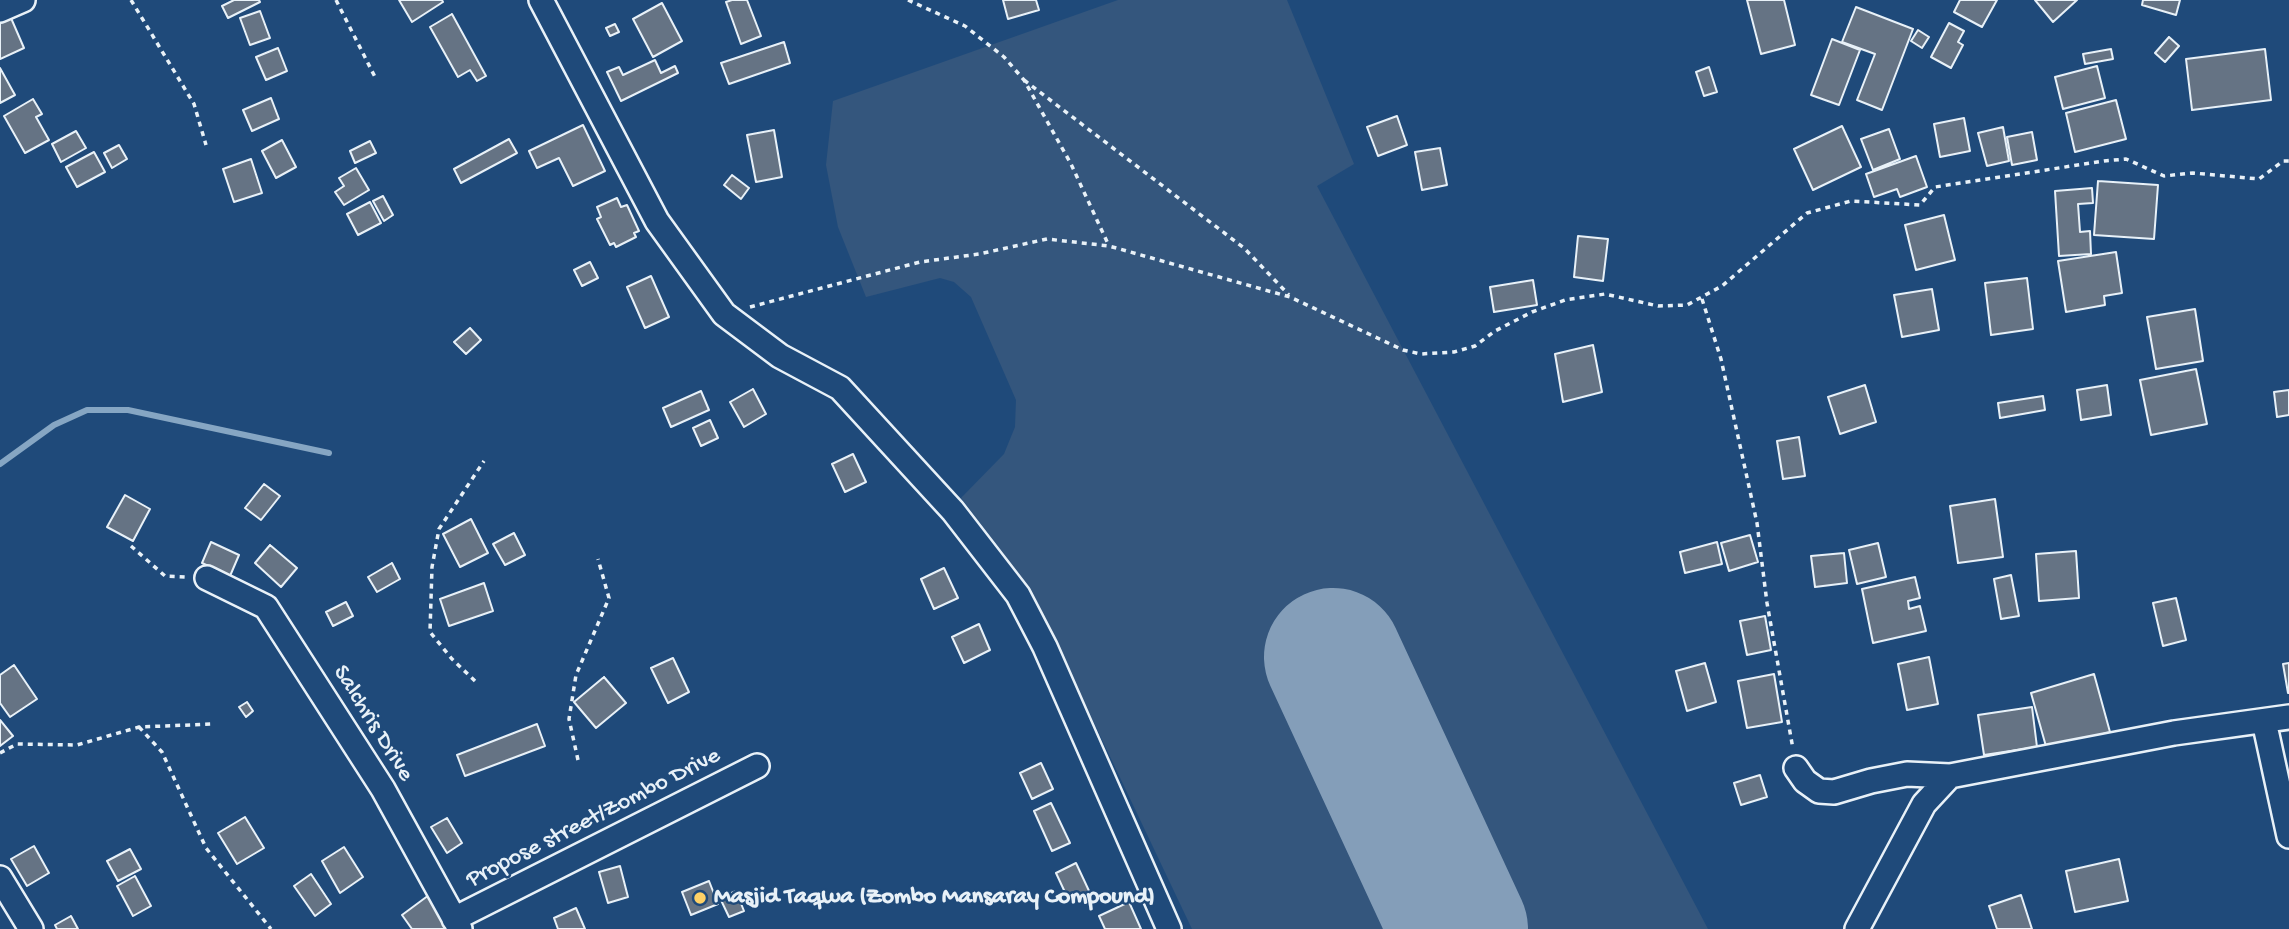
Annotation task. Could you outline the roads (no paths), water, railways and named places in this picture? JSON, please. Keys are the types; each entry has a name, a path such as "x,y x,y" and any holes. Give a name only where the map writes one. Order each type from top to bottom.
{"street":[{"path":"0,10 23,0"},
{"path":"541,0 657,220 724,314 780,356 840,388 953,511 1018,595 1045,647 1169,929"},
{"name":"Salchris Drive","path":"207,578 267,607 383,789 457,924"},
{"path":"1796,768 1805,781 1819,791 1834,792 1871,780 1907,775 1950,776 2136,739 2289,718"},
{"path":"2264,721 2289,836"},
{"name":"Propose street/Zombo Drive","path":"457,924 757,766"},
{"path":"1857,929 1924,804 1950,776"},
{"path":"0,878 31,929"}],"waterway":[{"path":"0,464 54,425 87,410 128,410 329,453"}],"place":[{"name":"Masjid Taqwa (Zombo Mansaray Compound)","path":"700,898"}]}
